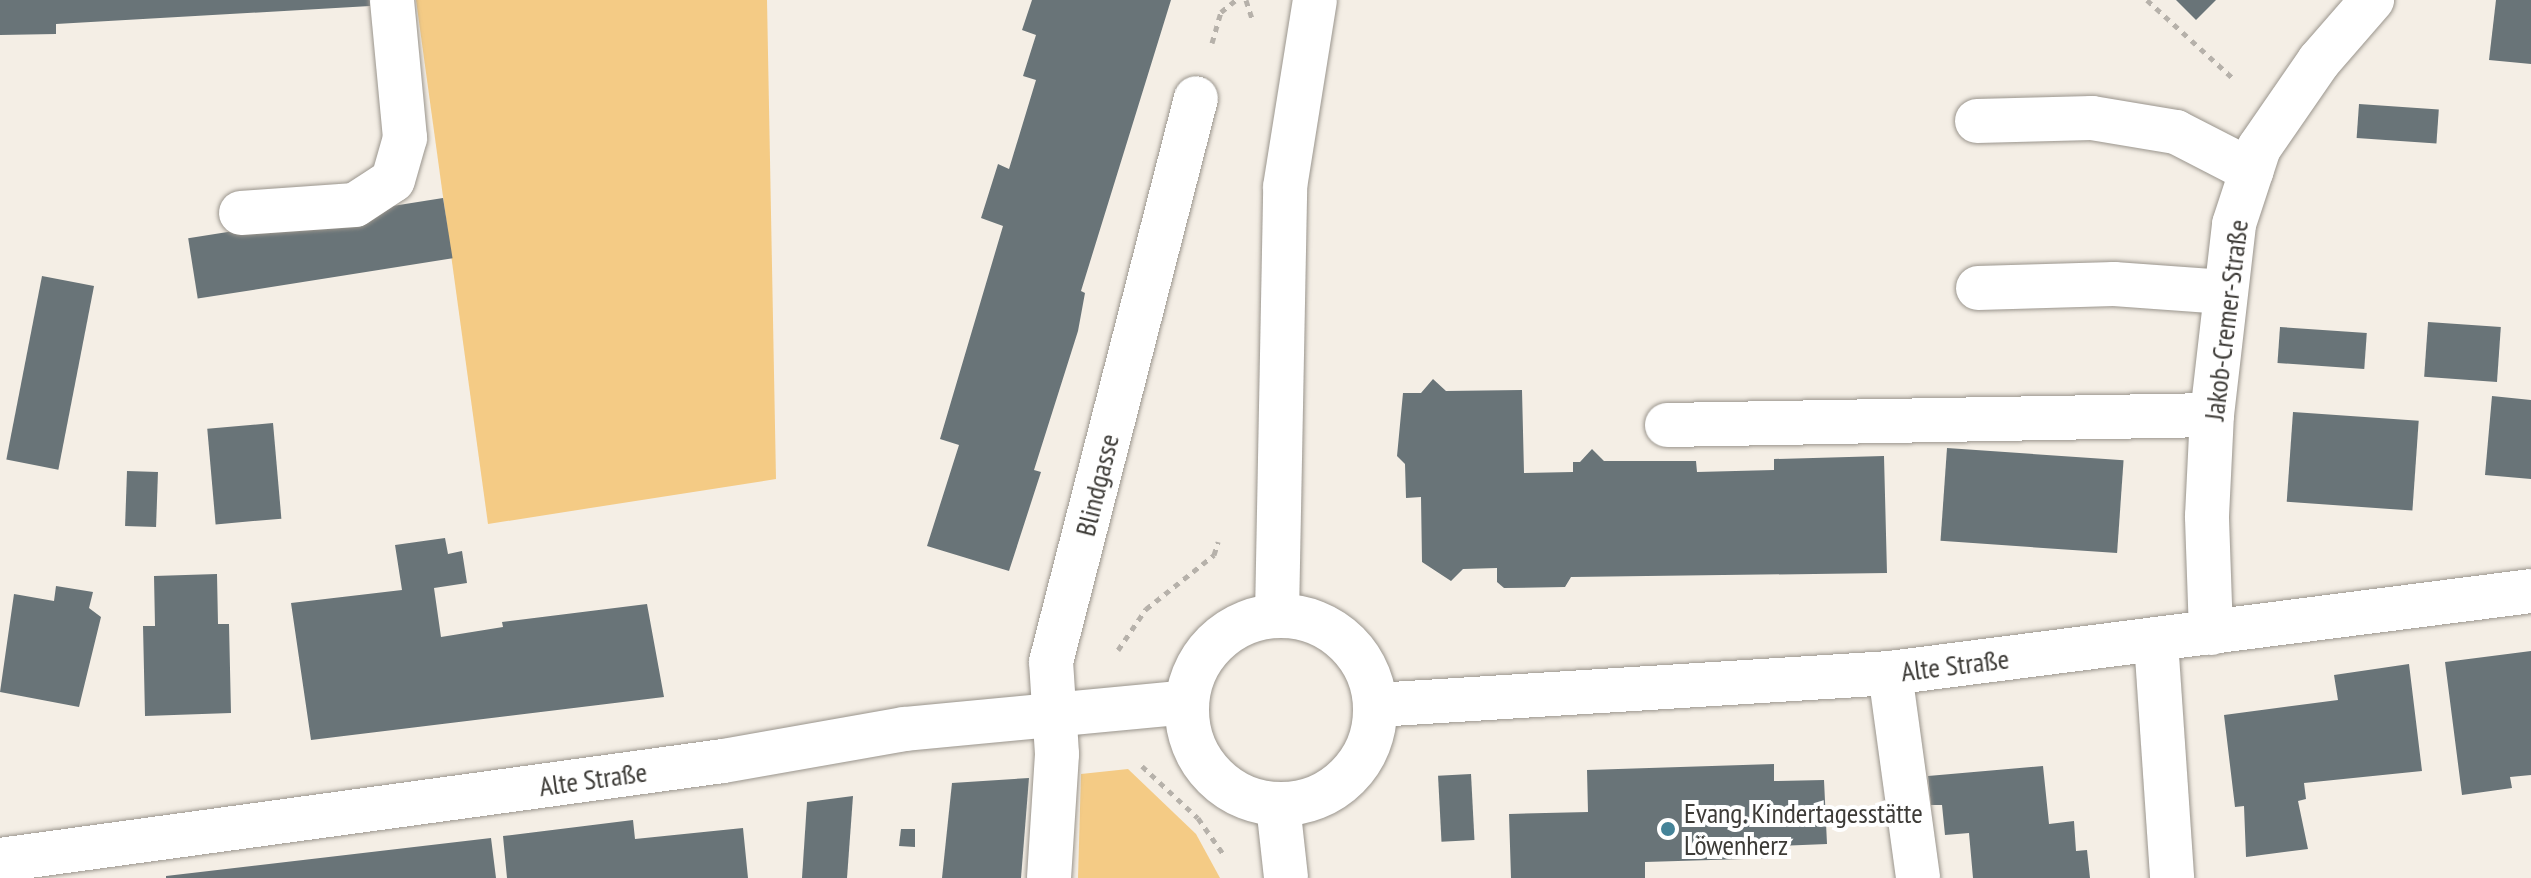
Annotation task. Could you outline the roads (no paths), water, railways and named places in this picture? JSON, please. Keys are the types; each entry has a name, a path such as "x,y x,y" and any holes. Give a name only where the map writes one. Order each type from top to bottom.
{"street":[{"path":"241,213 355,205 393,180 405,138 392,0"},
{"path":"1277,615 1285,187 1315,0"},
{"name":"Jakob-Cremer-Straße","path":"2211,633 2207,516 2212,415 2234,224 2252,171 2278,120 2319,61 2372,0"},
{"name":"Blindgasse","path":"1049,878 1057,754 1051,662 1196,98"},
{"path":"1977,121 2092,118 2176,132 2252,171"},
{"path":"1978,288 2114,284 2225,292"},
{"path":"1667,425 2212,415"},
{"name":"Alte Straße","path":"1376,705 1890,673 2531,591"},
{"path":"1277,615 1302,617 1345,640 1361,658 1376,705 1373,735 1360,764 1338,787 1309,802 1278,805 1248,799 1221,784 1200,761 1189,733 1187,702 1206,653 1226,633 1277,615"},
{"path":"2156,641 2172,878"},
{"path":"1890,673 1918,878"},
{"name":"Alte Straße","path":"0,860 1055,711 1187,702"},
{"path":"1278,805 1286,878"}],"place":[{"name":"Evang. Kindertagesstätte Löwenherz","path":"1668,829"}]}
